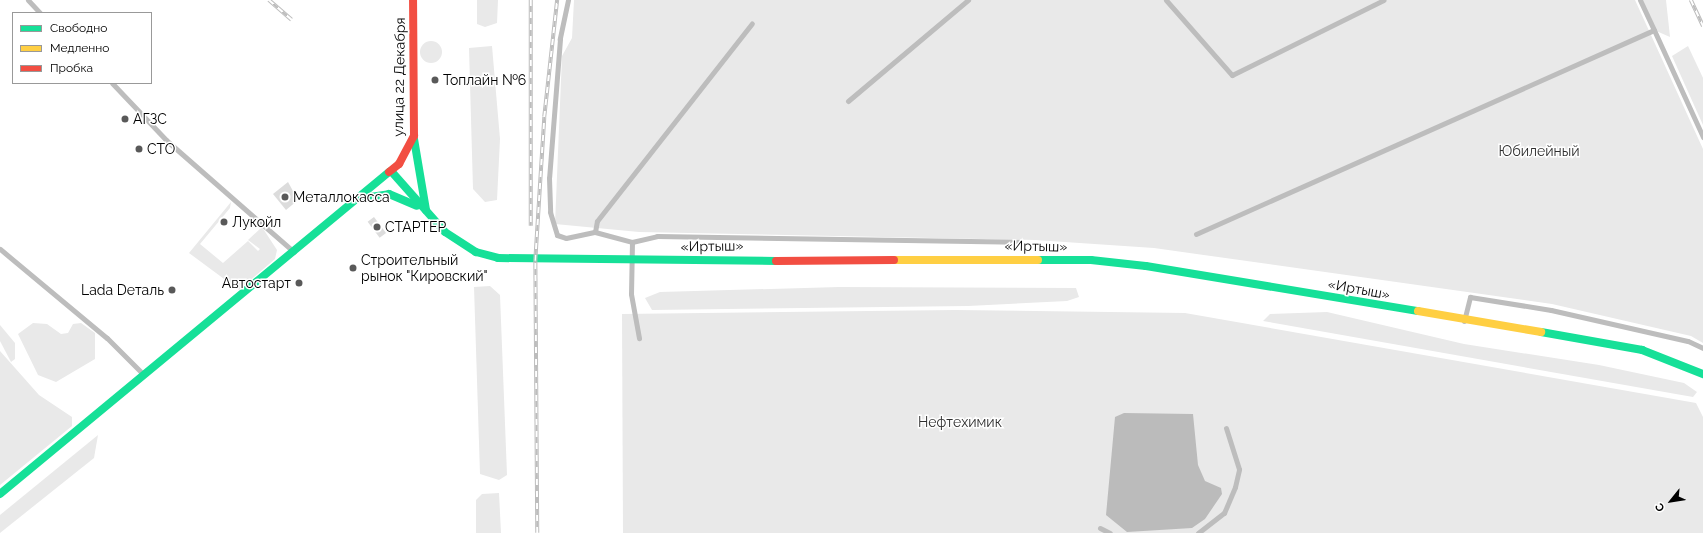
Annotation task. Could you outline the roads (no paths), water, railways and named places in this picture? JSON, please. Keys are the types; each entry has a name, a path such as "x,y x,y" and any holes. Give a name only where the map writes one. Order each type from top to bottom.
{"main road":[{"name":"улица 22 Декабря","path":"0,494 144,374 358,201 391,172 407,152 414,136 413,0"},
{"path":"414,136 420,188 429,216"},
{"name":"«Иртыш»","path":"391,172 429,216 457,242 498,258 632,261 1091,260 1146,266 1642,350 1703,374"},
{"path":"358,201 389,194 413,202 429,216"}],"street":[{"path":"28,0 39,12"},
{"path":"568,0 560,38 552,120 550,212 556,235 566,238 595,232 632,242 657,236 1019,242"},
{"path":"848,101 968,0"},
{"path":"1166,0 1232,75 1384,0"},
{"path":"1640,0 1703,137"},
{"path":"595,232 597,221 752,23"},
{"path":"1196,234 1654,30"},
{"path":"113,84 166,140 294,252"},
{"path":"632,242 632,294 639,338"},
{"path":"0,249 107,338 144,374"},
{"path":"1464,321 1470,298 1551,310 1688,342 1703,348"},
{"path":"1198,533 1224,513 1235,487 1239,469 1226,428"},
{"path":"1100,528 1110,533"}],"railway":[{"path":"269,0 292,20"},
{"path":"531,0 531,226"},
{"path":"537,533 535,261 544,117 557,0"},
{"path":"1691,0 1703,26"}],"place":[{"name":"Топлайн №6","path":"435,80"},
{"name":"АГЗС","path":"125,119"},
{"name":"СТО","path":"139,149"},
{"name":"Металлокасса","path":"285,197"},
{"name":"Лукойл","path":"224,222"},
{"name":"СТАРТЕР","path":"377,227"},
{"name":"Строительный рынок \"Кировский\"","path":"353,268"},
{"name":"Автостарт","path":"299,283"},
{"name":"Lada Dеталь","path":"172,290"}],"park label":[{"name":"Юбилейный","path":"1539,151"},
{"name":"Нефтехимик","path":"960,422"}]}
